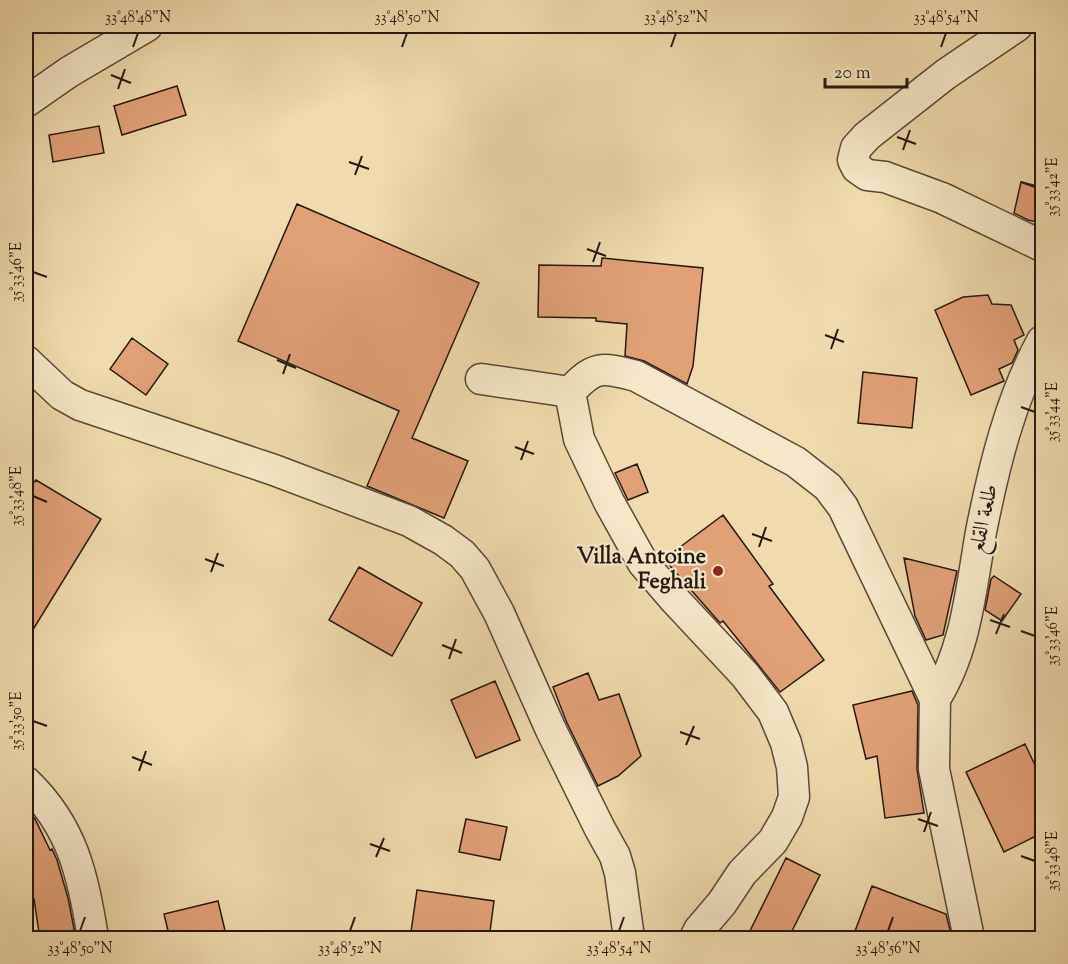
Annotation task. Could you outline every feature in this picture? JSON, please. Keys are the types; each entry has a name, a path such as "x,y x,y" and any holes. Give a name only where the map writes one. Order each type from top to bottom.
{"street":[{"path":"26,102 69,72 147,26"},
{"path":"1017,26 946,74 867,136 856,148 853,160 857,168 867,175 885,177 942,198 1042,246"},
{"name":"طلعة القلع","path":"935,699 948,679 961,642 1002,437 1026,372 1042,341"},
{"path":"26,362 62,394 80,405 274,470 409,521 443,540 462,554 475,569 499,613 550,730 615,856 620,873 629,939"},
{"path":"570,392 585,376 595,370 612,370 636,376 796,462 828,487 843,507 935,699 934,769 969,939"},
{"path":"481,378 570,392"},
{"path":"570,392 579,439 609,502 643,563 745,675 773,712 786,743 792,767 794,797 787,817 773,840 742,873 722,903 699,930 695,939"},
{"path":"26,782 44,799 61,825 76,859 87,898 93,939"},
{"path":"711,939 722,903"}],"building":[{"path":"177,86 186,115 122,135 114,106"},
{"path":"99,126 104,153 53,162 49,135"},
{"path":"1021,182 1042,187 1042,223 1028,220 1014,213"},
{"path":"297,204 479,283 412,438 468,461 444,518 367,486 399,411 238,341"},
{"path":"602,258 703,268 693,366 687,384 644,361 625,356 627,324 596,321 596,318 538,317 539,265 601,266"},
{"path":"988,295 992,304 1011,305 1024,335 1014,340 1018,350 1012,363 999,369 1004,381 971,395 935,310 963,297"},
{"path":"132,338 168,364 146,395 110,369"},
{"path":"863,372 917,378 912,428 858,423"},
{"path":"637,464 648,492 628,500 615,473"},
{"path":"36,480 101,519 26,641 26,491"},
{"path":"723,515 773,584 769,586 824,660 780,692 723,621 720,623 664,559"},
{"path":"904,558 957,571 943,635 926,640 915,616"},
{"path":"359,567 422,603 392,656 329,620"},
{"path":"994,576 1021,594 1002,621 985,610 991,579"},
{"path":"588,673 599,700 619,694 641,756 618,776 598,786 567,723 553,687"},
{"path":"495,681 520,740 476,758 451,700"},
{"path":"912,691 918,705 917,769 924,813 885,818 877,756 866,759 853,705"},
{"path":"1025,744 1042,780 1042,833 1004,852 966,772"},
{"path":"26,807 57,860 68,898 76,939 40,939 34,899 26,879"},
{"path":"466,819 507,827 500,860 459,852"},
{"path":"786,858 820,875 788,939 746,939"},
{"path":"872,886 946,914 950,930 947,939 852,939"},
{"path":"417,890 494,901 489,939 410,939"},
{"path":"218,901 227,939 170,939 164,914"}],"place":[{"name":"Villa Antoine Feghali","path":"718,571"}]}
